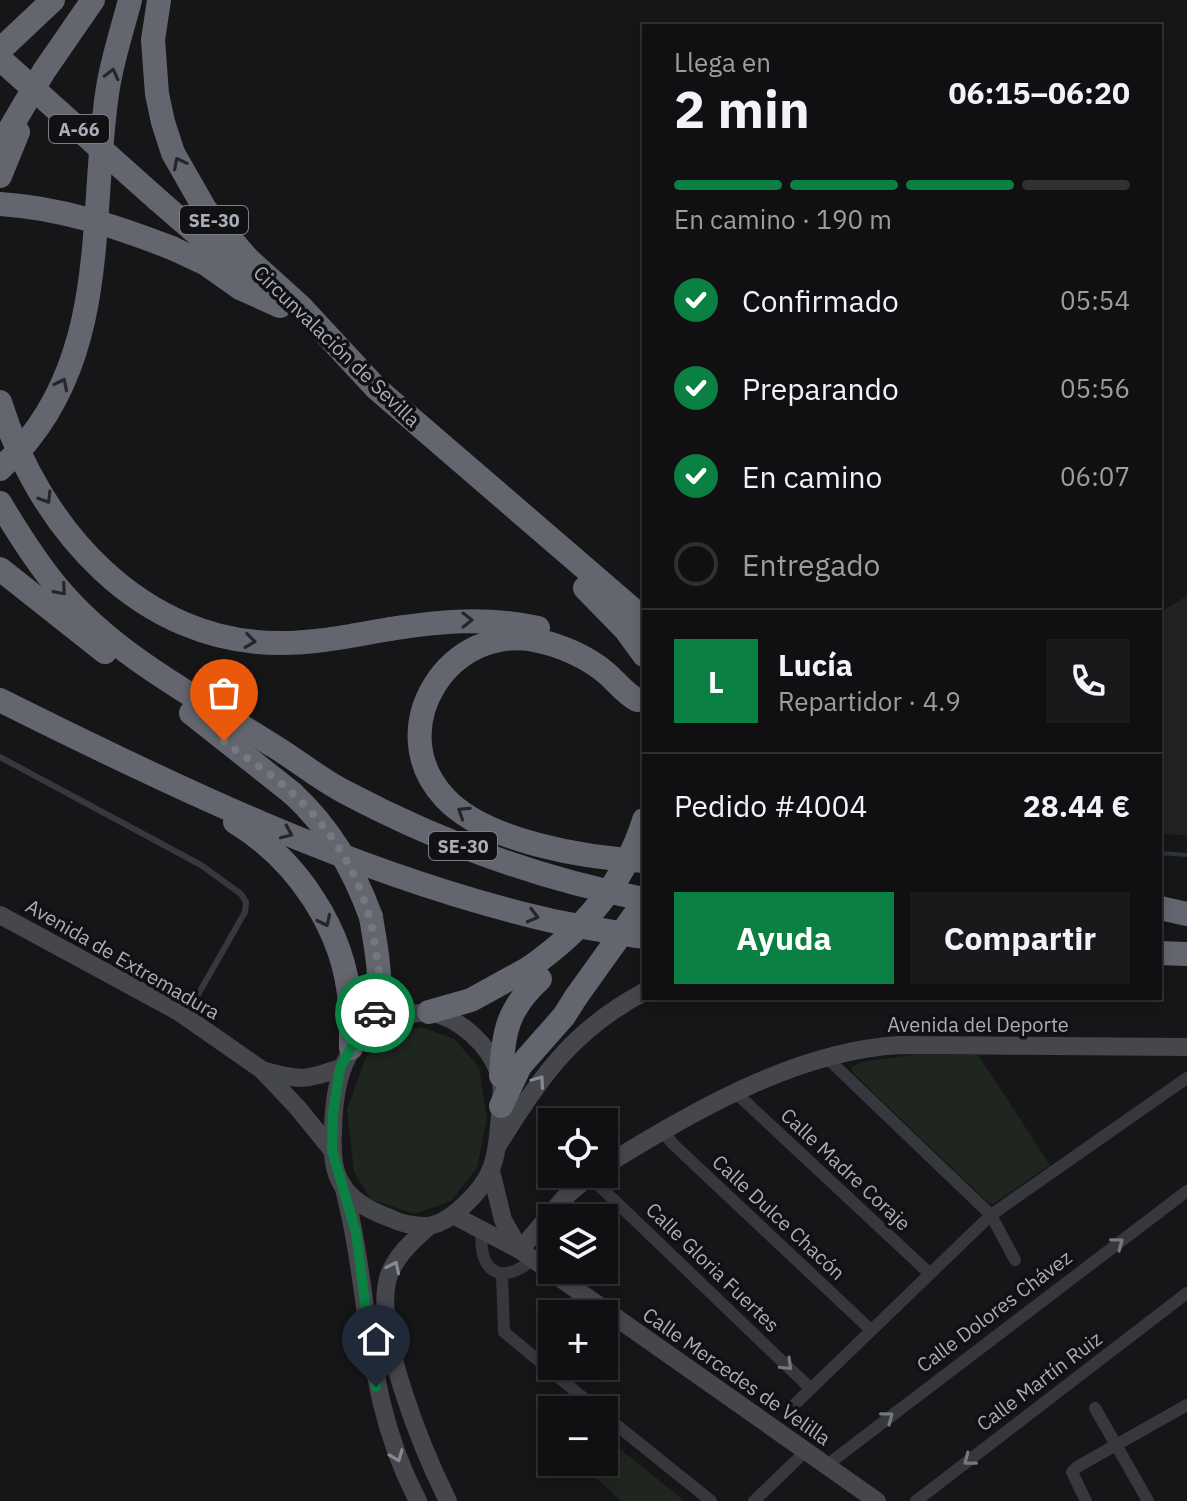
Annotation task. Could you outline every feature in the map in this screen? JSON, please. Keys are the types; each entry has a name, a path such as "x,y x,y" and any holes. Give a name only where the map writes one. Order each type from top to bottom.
{"highway":[{"path":"0,50 53,0"},
{"path":"0,146 44,71 93,0"},
{"path":"0,469 29,440 50,409 68,371 82,330 92,281 107,93 130,0"},
{"name":"Circunvalación de Sevilla","path":"159,0 153,40 157,94 173,153 226,235 301,307 377,389 642,617"},
{"name":"A-66","path":"0,59 377,389"},
{"path":"0,176 44,71"},
{"path":"0,204 92,219 172,248 206,264 240,288 280,306"},
{"path":"0,402 23,458 69,533 119,587 176,622 232,638 282,643 324,640 447,620 493,620 520,624 562,636 600,654 630,684 640,709"},
{"name":"SE-30","path":"0,503 31,553 59,589 106,634 172,682 341,790 500,861 590,889 642,901"},
{"path":"523,517 545,553 598,600 642,652"},
{"path":"0,569 91,642 191,713 292,793 331,835 355,876 371,917 380,977 378,1005 353,1049"},
{"path":"640,709 602,670 569,651 535,640 503,639 471,649 445,670 428,695 420,737 425,764 439,791 469,816 520,839 555,850 594,858 642,859"},
{"path":"0,700 246,829 270,848 297,875 323,915 339,955 350,1003 353,1049"},
{"path":"191,713 264,756 341,790"},
{"path":"88,744 314,845 441,891 538,918 642,937"},
{"path":"501,1076 503,1043 512,1011 535,974 601,904 626,866 642,825"},
{"path":"429,1012 471,1000 535,974 601,926 629,888 642,863"},
{"path":"501,1106 520,1066 564,1016 642,904"},
{"path":"1162,908 1187,914"},
{"path":"1162,953 1187,954"}],"main road":[{"name":"Avenida de Extremadura","path":"0,915 186,1017 262,1070"},
{"path":"497,1147 538,1082 566,1048 606,1014 642,993"},
{"path":"262,1070 297,1080 309,1079 353,1049 388,1019 429,1012 445,1015 460,1024 490,1057 501,1076 497,1147 491,1171 469,1202 453,1215 428,1227 405,1248 388,1278 386,1297 390,1332 404,1395 426,1456 448,1501"},
{"name":"Avenida del Deporte","path":"618,1158 736,1093 827,1058 877,1046 1187,1047"},
{"path":"353,1049 333,1113 332,1150 356,1233 376,1387 394,1450 418,1501"},
{"path":"262,1070 332,1150"},
{"name":"Calle Mercedes de Velilla","path":"491,1171 503,1220 527,1254"},
{"name":"Avenida del Deporte","path":"527,1254 574,1188"},
{"path":"344,1189 376,1213 400,1222 428,1227"},
{"name":"Calle Mercedes de Velilla","path":"453,1215 527,1254 877,1501"}],"street":[{"path":"827,1058 991,1215 1015,1260"},
{"path":"794,1405 991,1215 1187,1078"},
{"name":"Calle Madre Coraje","path":"736,1093 929,1273"},
{"name":"Calle Dulce Chacón","path":"662,1131 871,1330"},
{"name":"Calle Gloria Fuertes","path":"611,1188 810,1388"},
{"name":"Calle Dolores Chávez","path":"827,1465 1187,1191"},
{"path":"482,1229 480,1247 483,1260 502,1275 520,1270 527,1254"},
{"path":"502,1275 504,1332 581,1396"},
{"name":"Calle Martín Ruiz","path":"916,1501 1187,1293"},
{"path":"1086,1501 1072,1472 1187,1405"},
{"path":"1095,1408 1148,1501"},
{"path":"618,1426 711,1501"},
{"path":"754,1501 806,1451"}],"lane":[{"path":"0,757 177,851 241,894 246,902 245,912 186,1017"}],"shaded area":[{"path":"1187,596 1187,836 1162,833 1162,611"},
{"path":"421,1027 454,1039 479,1067 487,1118 477,1168 451,1201 414,1214 371,1199 354,1172 347,1109 366,1057 388,1036"},
{"path":"912,1055 978,1055 1050,1165 993,1204 989,1203 851,1068 861,1062"},
{"path":"618,1447 685,1501 621,1501 594,1476 618,1476"}],"waterway":[{"path":"1162,853 1187,855"}],"way so far":[{"path":"224,741 304,804 331,835 355,876 371,917 380,977 375,1013"}],"route":[{"path":"375,1013 368,1030 351,1048 340,1068 333,1113 332,1150 356,1233 376,1387"}]}
